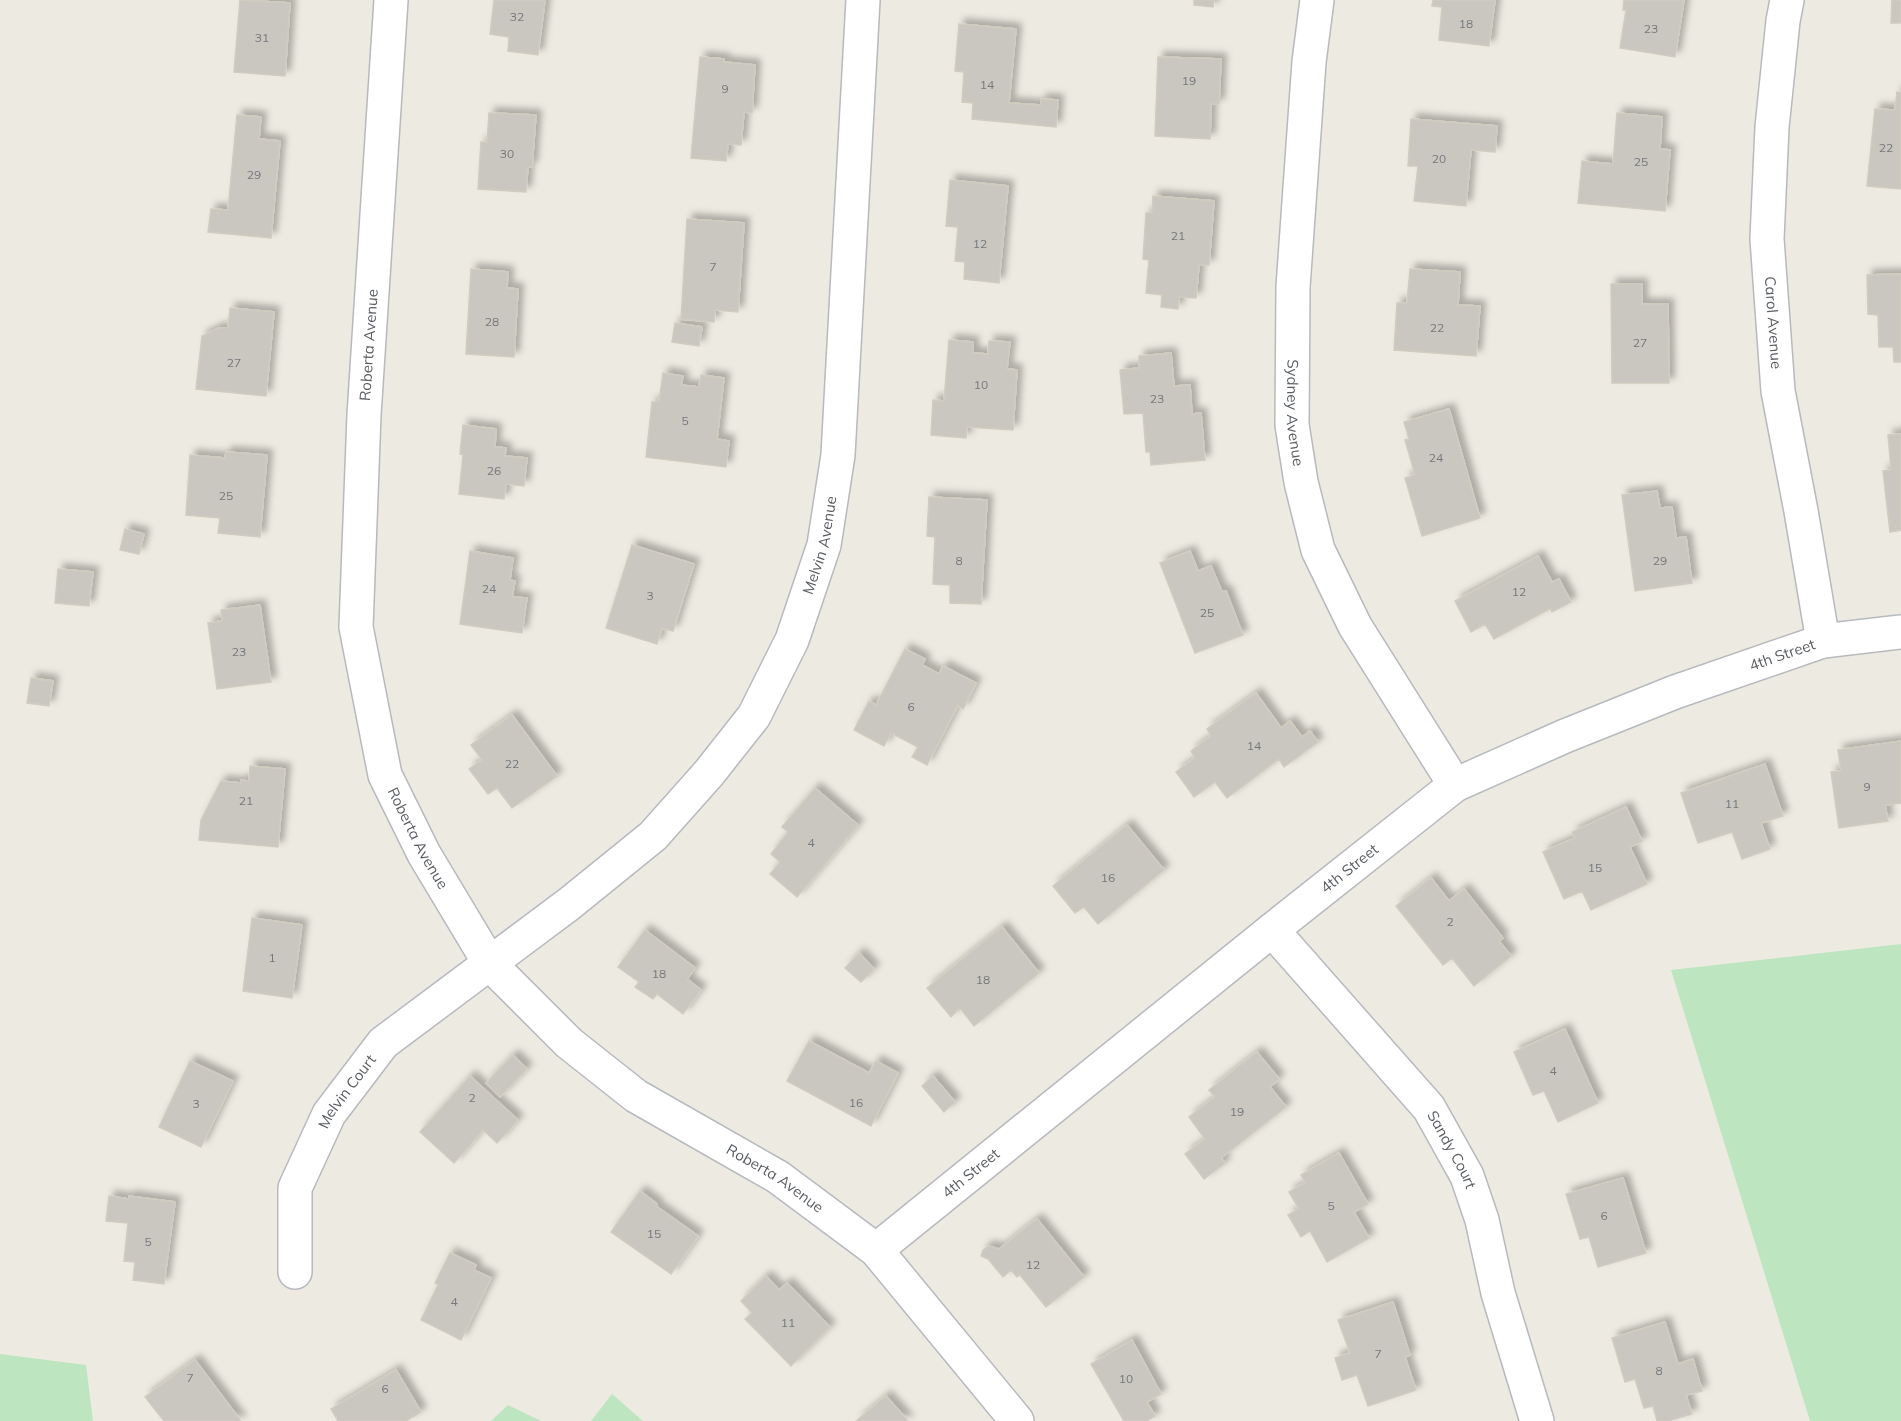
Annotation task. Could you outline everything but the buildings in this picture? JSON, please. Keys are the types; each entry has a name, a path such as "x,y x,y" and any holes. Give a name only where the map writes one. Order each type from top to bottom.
{"street":[{"name":"Roberta Avenue","path":"392,0 364,415 356,627 385,774 424,854 490,964 569,1043 636,1096 778,1177 876,1250 1017,1421"},
{"name":"Melvin Avenue","path":"490,964 653,836 709,773 754,716 792,640 824,545 838,455 863,0"},
{"name":"Sydney Avenue","path":"1317,0 1309,62 1293,287 1292,425 1302,482 1318,550 1355,626 1455,785"},
{"name":"Carol Avenue","path":"1787,0 1772,127 1767,239 1778,391 1823,642"},
{"name":"4th Street","path":"876,1250 1455,785 1565,736 1675,692 1823,642 1901,632"},
{"name":"Sandy Court","path":"1272,930 1429,1108 1467,1176 1482,1220 1498,1293 1537,1421"},
{"name":"Melvin Court","path":"295,1272 295,1188 329,1114 383,1043 490,964"}],"green space":[{"path":"1901,944 1901,1421 1810,1421 1671,970"},
{"path":"0,1354 86,1365 93,1421 0,1421"},
{"path":"612,1394 643,1421 591,1421"},
{"path":"508,1405 541,1421 491,1421"}]}
